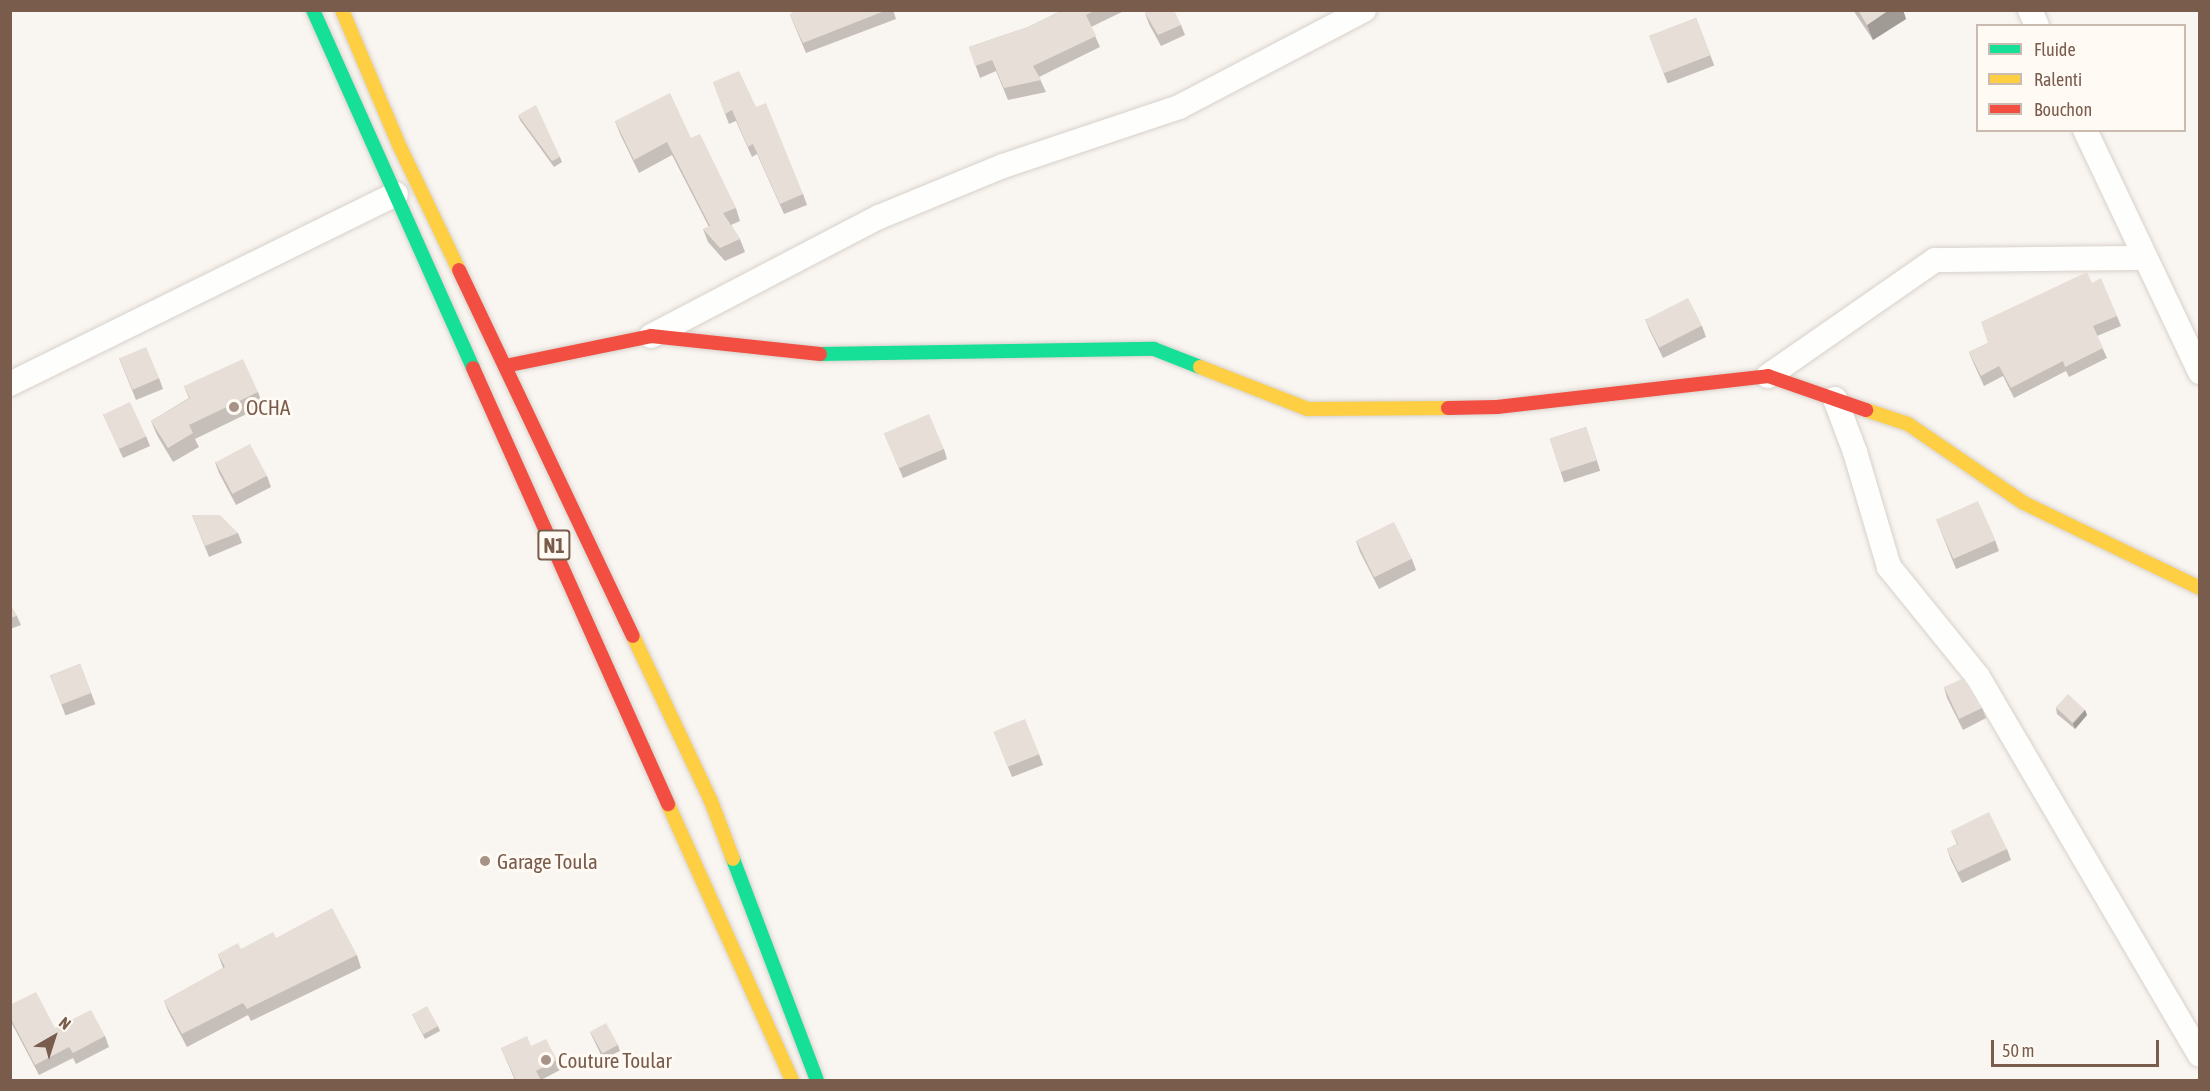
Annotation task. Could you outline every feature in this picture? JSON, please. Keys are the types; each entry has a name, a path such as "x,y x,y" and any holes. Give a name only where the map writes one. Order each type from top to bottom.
{"main road":[{"name":"N1","path":"313,10 792,1080"},
{"name":"N1","path":"342,10 400,147 711,801 817,1080"},
{"path":"506,366 651,336 806,354 1154,350 1308,409 1497,407 1768,376 1908,424 2024,503 2199,588"}],"street":[{"path":"651,336 879,217 1003,166 1179,107 1364,10"},
{"path":"2030,10 2036,24"},
{"path":"2086,132 2143,258 2199,372"},
{"path":"10,384 396,194"},
{"path":"1768,376 1935,260 2143,258"},
{"path":"1835,399 1855,452 1889,567 1978,677 2199,1055"}],"building":[{"path":"796,10 887,10 803,43 790,15"},
{"path":"1063,10 1096,10 1086,15 1096,36 1033,66 1041,80 1004,88 992,60 975,66 969,47 1028,27"},
{"path":"1150,10 1174,10 1181,25 1158,35 1145,13"},
{"path":"1858,10 1889,10 1867,25"},
{"path":"1696,18 1710,55 1664,73 1649,36"},
{"path":"739,71 756,107 766,103 803,194 780,204 753,144 748,147 732,110 725,114 713,82"},
{"path":"670,93 691,138 700,134 736,208 723,213 740,239 720,248 703,229 710,226 667,142 634,160 615,121"},
{"path":"536,105 560,157 552,161 518,115"},
{"path":"2087,272 2092,283 2101,278 2117,316 2093,326 2103,348 2065,367 2063,361 2011,388 1999,366 1981,376 1969,352 1988,343 1981,322"},
{"path":"1688,298 1702,326 1659,347 1645,320"},
{"path":"146,347 159,378 133,390 119,358"},
{"path":"243,359 258,392 189,425 193,433 168,448 151,421 190,398 184,386"},
{"path":"130,402 146,436 119,449 103,415"},
{"path":"929,414 944,449 899,468 884,433"},
{"path":"1586,427 1597,460 1561,472 1550,439"},
{"path":"250,444 267,476 232,494 216,462"},
{"path":"1978,501 1995,540 1953,559 1936,520"},
{"path":"192,515 220,515 238,533 205,546"},
{"path":"1394,522 1412,559 1374,577 1356,540"},
{"path":"10,605 17,616 10,618"},
{"path":"80,664 91,693 61,704 50,675"},
{"path":"1964,678 1982,708 1959,719 1944,687"},
{"path":"2068,694 2085,710 2073,723 2056,707"},
{"path":"1025,719 1039,754 1008,767 993,732"},
{"path":"1989,812 2007,849 1958,872 1947,849 1958,844 1951,831"},
{"path":"332,908 357,955 247,1009 243,1003 182,1034 164,1001 225,967 218,954 238,943 241,949 273,932 276,938"},
{"path":"36,992 55,1028 91,1010 105,1036 73,1053 69,1047 35,1065 10,1017 10,1005"},
{"path":"427,1006 438,1026 423,1034 412,1014"},
{"path":"606,1023 618,1045 602,1054 590,1032"},
{"path":"527,1036 531,1046 546,1039 557,1060 536,1071 541,1080 516,1080 501,1048"}],"traffic: fast":[{"path":"313,10 473,368"},
{"path":"820,354 1154,349 1200,367"},
{"path":"733,859 817,1080"}],"traffic: slow":[{"path":"342,10 400,147 459,270"},
{"path":"1200,367 1308,409 1448,408"},
{"path":"1866,410 1908,424 2024,503 2200,588"},
{"path":"633,636 711,801 733,859"},
{"path":"668,804 792,1080"}],"traffic: jam":[{"path":"459,270 633,636"},
{"path":"505,366 651,336 820,354"},
{"path":"473,368 668,804"},
{"path":"1448,408 1497,407 1768,376 1866,410"}],"place":[{"name":"OCHA","path":"234,407"},
{"name":"Garage Toula","path":"485,861"},
{"name":"Couture Toular","path":"546,1060"}]}
